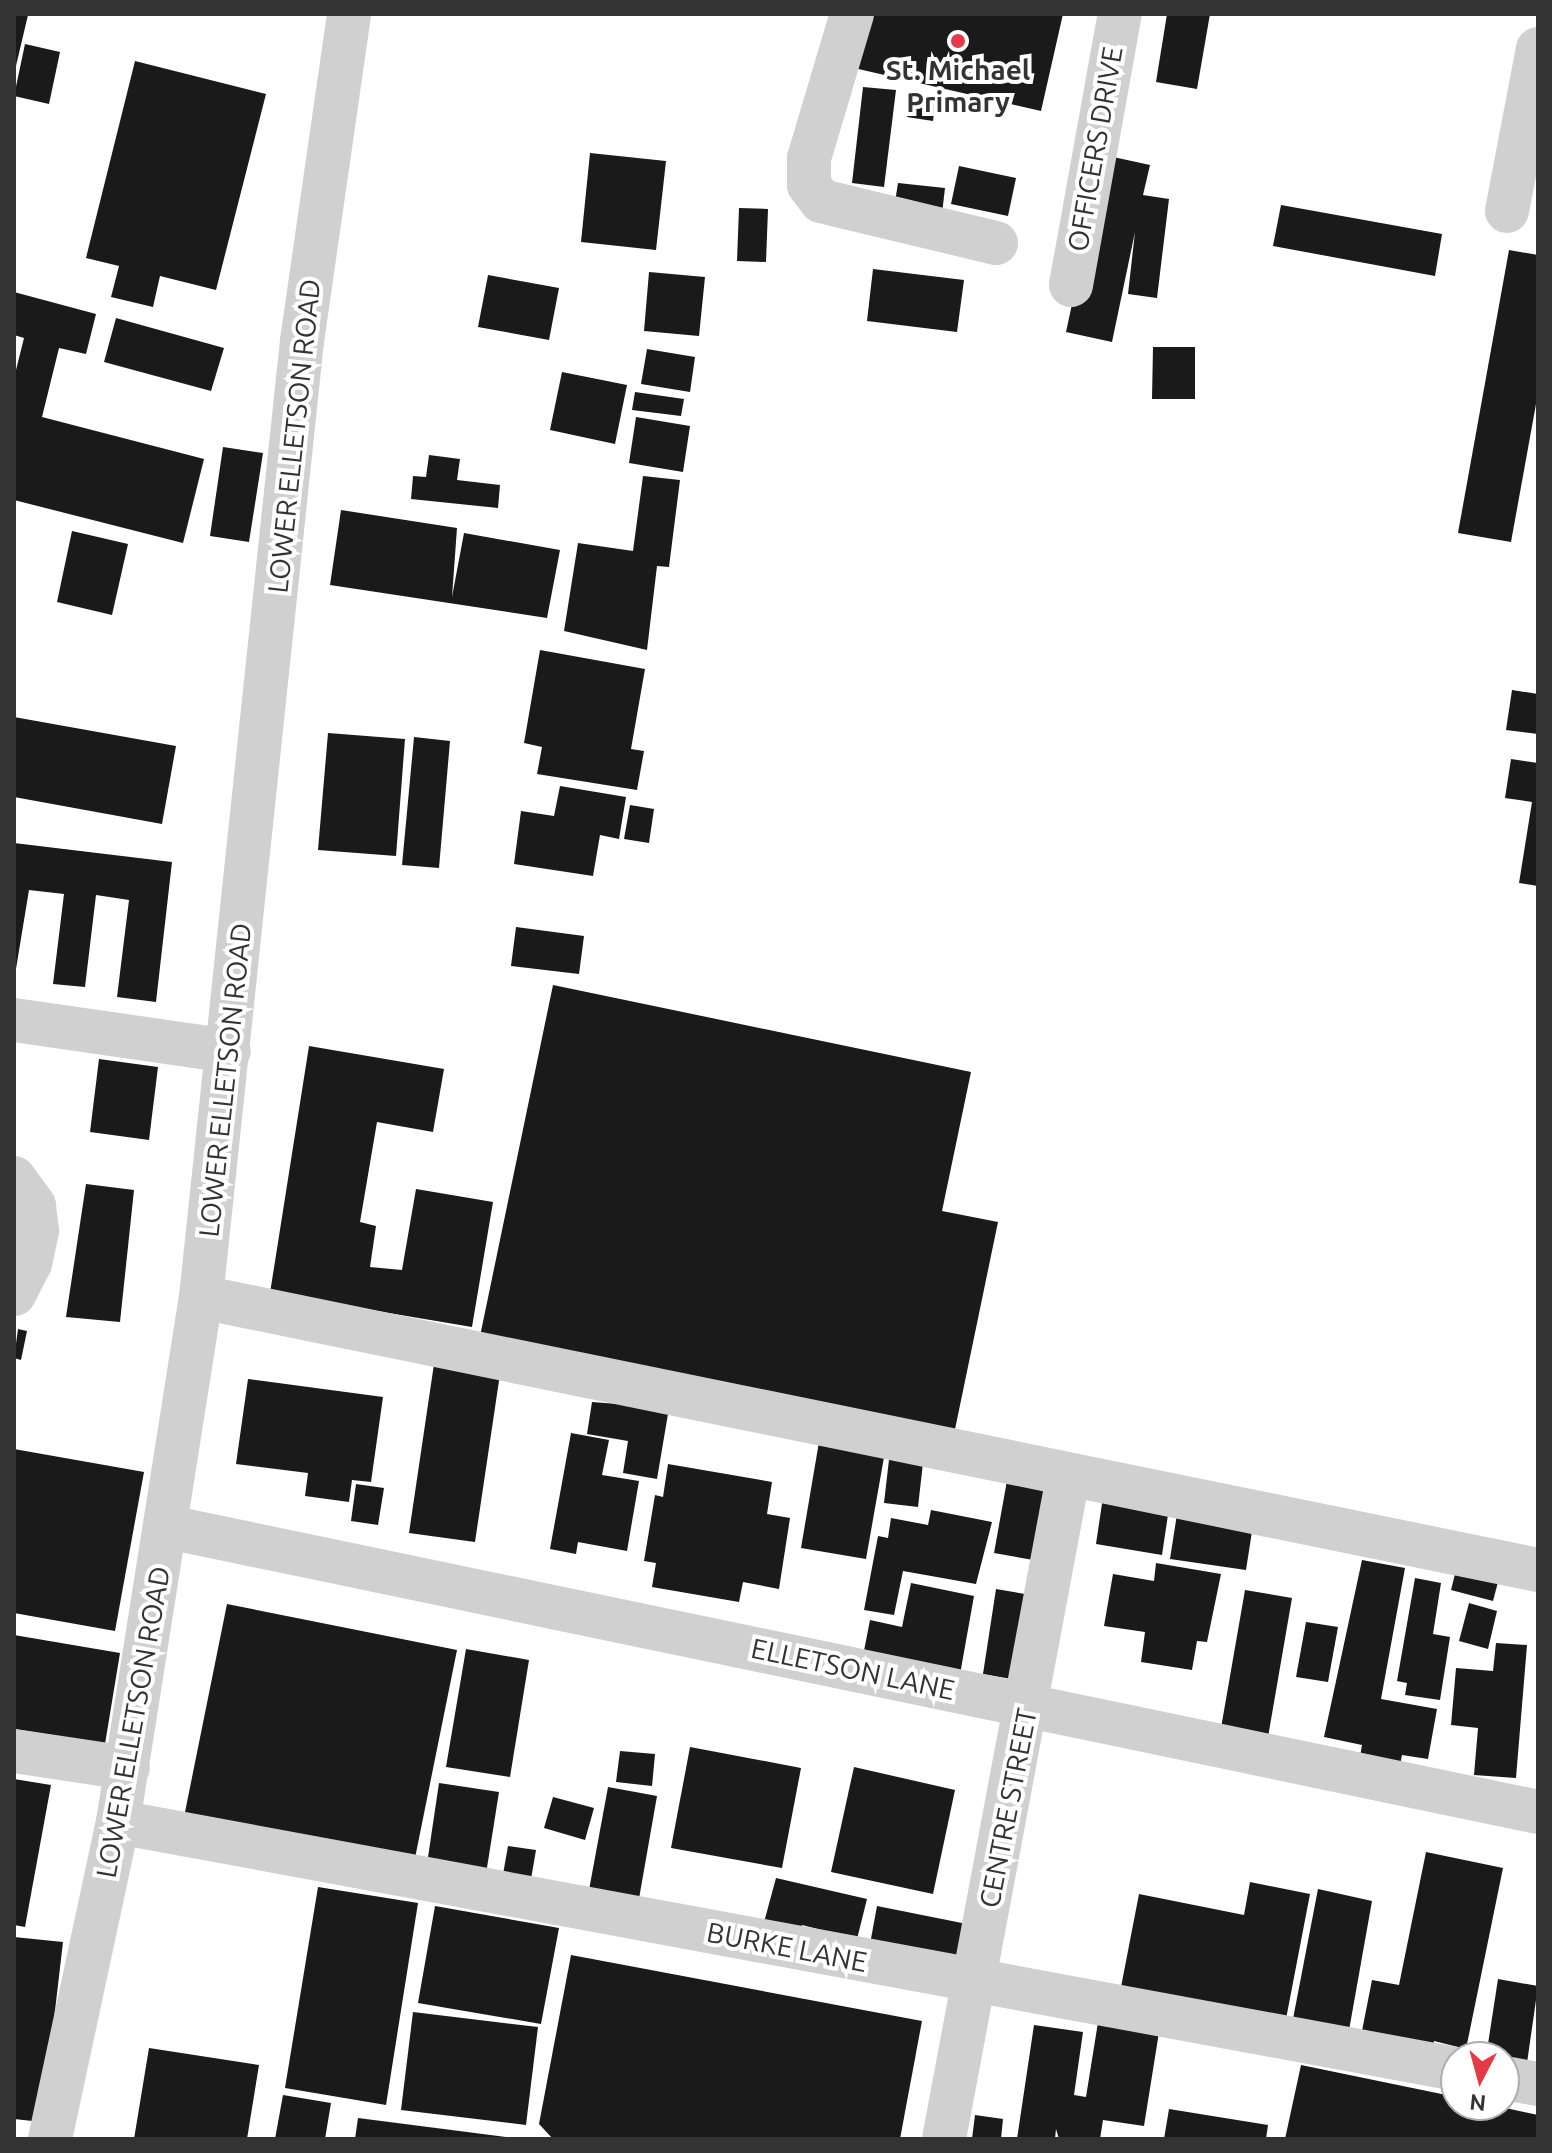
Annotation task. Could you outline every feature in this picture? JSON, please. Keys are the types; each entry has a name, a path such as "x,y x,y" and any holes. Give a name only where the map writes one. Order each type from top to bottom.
{"street":[{"name":"LOWER ELLETSON ROAD","path":"50,2139 128,1768 168,1527 201,1297 302,341 349,14"},
{"path":"852,14 809,158 809,185 821,201 996,243"},
{"name":"OFFICERS DRIVE","path":"1071,285 1120,14"},
{"path":"1507,211 1538,49"},
{"path":"14,1020 229,1051"},
{"path":"14,1178 34,1206 37,1231 30,1263 14,1294"},
{"path":"201,1297 1068,1477 1538,1570"},
{"name":"CENTRE STREET","path":"944,2139 1028,1705 1068,1477"},
{"name":"ELLETSON LANE","path":"168,1527 1538,1812"},
{"path":"14,1751 128,1768"},
{"name":"BURKE LANE","path":"118,1822 1440,2066"}],"building":[{"path":"14,14 28,15 15,70 14,70"},
{"name":"St. Michael Primary","path":"866,14 1063,14 1041,111 854,68"},
{"path":"1167,14 1210,14 1197,89 1156,82"},
{"path":"25,44 60,52 49,104 14,96"},
{"path":"135,61 266,94 216,290 160,276 153,307 111,297 119,266 86,258"},
{"path":"863,87 896,90 884,187 852,183"},
{"path":"911,92 936,96 933,121 907,117"},
{"path":"590,153 666,161 656,250 581,242"},
{"path":"1104,155 1150,165 1143,195 1169,199 1157,298 1128,294 1135,232 1112,342 1066,332"},
{"path":"959,166 1016,178 1008,216 951,204"},
{"path":"898,183 945,188 942,214 894,208"},
{"path":"1281,205 1442,234 1435,276 1273,246"},
{"path":"739,208 768,209 766,262 737,261"},
{"path":"1509,250 1538,255 1538,393 1511,542 1458,533"},
{"path":"873,269 964,280 957,332 867,321"},
{"path":"649,272 705,277 699,336 644,331"},
{"path":"488,275 559,288 549,340 478,327"},
{"path":"14,292 96,314 86,354 59,348 42,417 204,459 183,543 14,500 14,378 24,338 14,335"},
{"path":"116,318 224,348 211,391 104,362"},
{"path":"1153,347 1195,347 1195,399 1152,399"},
{"path":"647,349 695,357 690,392 641,384"},
{"path":"562,372 627,385 615,444 550,430"},
{"path":"635,392 684,399 681,416 632,410"},
{"path":"636,417 690,426 683,472 629,463"},
{"path":"223,447 263,453 249,542 210,536"},
{"path":"429,455 460,459 457,480 500,485 498,508 411,499 413,476 426,477"},
{"path":"643,476 680,480 669,567 657,566 647,650 564,631 578,543 633,551"},
{"path":"341,510 457,528 452,597 464,533 560,550 547,618 330,585"},
{"path":"72,531 128,544 112,615 57,602"},
{"path":"540,650 645,669 631,749 644,751 637,790 537,774 542,747 524,743"},
{"path":"1512,690 1538,694 1538,734 1506,730"},
{"path":"14,717 176,746 162,824 14,797"},
{"path":"328,733 405,739 396,856 318,850"},
{"path":"414,737 450,741 439,868 402,865"},
{"path":"1511,759 1538,763 1538,886 1519,883 1532,802 1505,798"},
{"path":"560,786 626,797 619,839 600,835 593,876 514,864 521,811 554,816"},
{"path":"630,805 654,809 649,843 624,839"},
{"path":"14,843 172,862 156,1002 117,997 129,900 96,895 85,987 53,984 64,894 29,890 14,981"},
{"path":"516,927 584,936 579,974 511,966"},
{"path":"553,985 971,1072 942,1211 998,1222 953,1439 479,1341"},
{"path":"309,1046 444,1069 433,1132 377,1122 360,1222 376,1226 370,1267 402,1270 416,1189 493,1202 472,1327 270,1293"},
{"path":"99,1059 158,1067 149,1140 90,1132"},
{"path":"86,1184 134,1190 120,1322 66,1317"},
{"path":"18,1329 27,1331 21,1360 14,1358"},
{"path":"434,1364 500,1374 475,1542 409,1533"},
{"path":"248,1379 383,1397 371,1482 352,1480 349,1502 305,1496 308,1473 236,1464"},
{"path":"592,1402 669,1408 657,1479 623,1473 628,1441 587,1434"},
{"path":"571,1433 609,1440 602,1475 639,1481 627,1551 578,1542 576,1554 550,1549"},
{"path":"820,1436 886,1446 866,1559 801,1548"},
{"path":"14,1449 144,1472 115,1631 14,1613"},
{"path":"890,1451 924,1454 918,1507 884,1503"},
{"path":"668,1464 772,1482 767,1514 790,1518 779,1589 743,1582 739,1602 652,1587 656,1563 644,1561 655,1495 663,1497"},
{"path":"1008,1475 1047,1482 1033,1560 994,1553"},
{"path":"356,1484 384,1488 378,1525 351,1521"},
{"path":"1103,1497 1169,1508 1162,1555 1096,1544"},
{"path":"931,1510 992,1522 976,1584 903,1571 894,1615 864,1610 878,1536 888,1538 891,1518 928,1525"},
{"path":"1177,1514 1253,1525 1246,1570 1170,1559"},
{"path":"1362,1560 1405,1568 1381,1699 1437,1709 1428,1759 1402,1755 1398,1775 1358,1768 1362,1745 1324,1737"},
{"path":"1156,1563 1221,1574 1207,1642 1197,1641 1192,1670 1141,1662 1145,1632 1104,1626 1113,1574 1154,1581"},
{"path":"1456,1570 1498,1582 1493,1601 1451,1590"},
{"path":"1415,1578 1441,1583 1433,1634 1450,1637 1440,1700 1405,1695 1407,1683 1397,1681"},
{"path":"911,1583 974,1596 959,1680 862,1661 870,1620 902,1627"},
{"path":"996,1589 1031,1595 1017,1680 983,1674"},
{"path":"1245,1590 1292,1598 1268,1737 1221,1728"},
{"path":"1469,1603 1497,1611 1488,1649 1459,1641"},
{"path":"227,1604 457,1650 413,1868 183,1822"},
{"path":"1306,1622 1338,1627 1328,1682 1296,1677"},
{"path":"14,1635 120,1653 105,1744 14,1729"},
{"path":"1496,1643 1527,1645 1516,1778 1474,1775 1478,1728 1451,1725 1456,1668 1493,1671"},
{"path":"466,1649 529,1660 510,1777 446,1767"},
{"path":"690,1747 801,1768 782,1868 671,1848"},
{"path":"620,1751 655,1754 652,1786 616,1782"},
{"path":"854,1767 955,1790 933,1894 831,1872"},
{"path":"14,1779 51,1785 25,1927 14,1925"},
{"path":"439,1783 499,1792 486,1874 427,1864"},
{"path":"608,1787 657,1796 637,1910 587,1901"},
{"path":"553,1797 594,1808 585,1840 544,1828"},
{"path":"508,1846 536,1850 530,1885 502,1880"},
{"path":"1426,1852 1503,1868 1468,2041 1434,2041 1431,2054 1360,2041 1372,1980 1399,1985"},
{"path":"776,1878 867,1899 857,1939 802,1925 796,1946 760,1937"},
{"path":"1250,1882 1310,1894 1286,2019 1121,1987 1139,1894 1244,1915"},
{"path":"318,1887 418,1903 386,2105 285,2088"},
{"path":"1318,1889 1372,1901 1348,2036 1292,2024"},
{"path":"435,1906 559,1928 541,2024 418,2003"},
{"path":"877,1906 967,1924 957,1972 868,1955"},
{"path":"14,1937 63,1942 42,2122 14,2119"},
{"path":"571,1955 922,2021 900,2139 553,2139 539,2124"},
{"path":"1498,1979 1538,1986 1527,2063 1520,2062 1520,2041 1488,2041"},
{"path":"413,2012 538,2027 526,2125 401,2110"},
{"path":"1099,2016 1160,2026 1144,2126 1103,2120 1100,2139 1059,2139 1056,2129 1055,2139 1017,2139 1034,2025 1083,2032 1074,2095 1086,2097"},
{"path":"149,2048 259,2065 247,2139 134,2139"},
{"path":"1301,2065 1440,2094 1440,2121 1520,2121 1520,2111 1538,2115 1538,2139 1285,2139"},
{"path":"283,2095 331,2103 325,2139 275,2139"},
{"path":"1169,2109 1268,2125 1266,2139 1164,2139"},
{"path":"975,2115 1003,2119 1001,2139 972,2139"},
{"path":"358,2118 506,2137 506,2139 355,2139"}],"place":[{"name":"St. Michael Primary","path":"958,41"}]}
